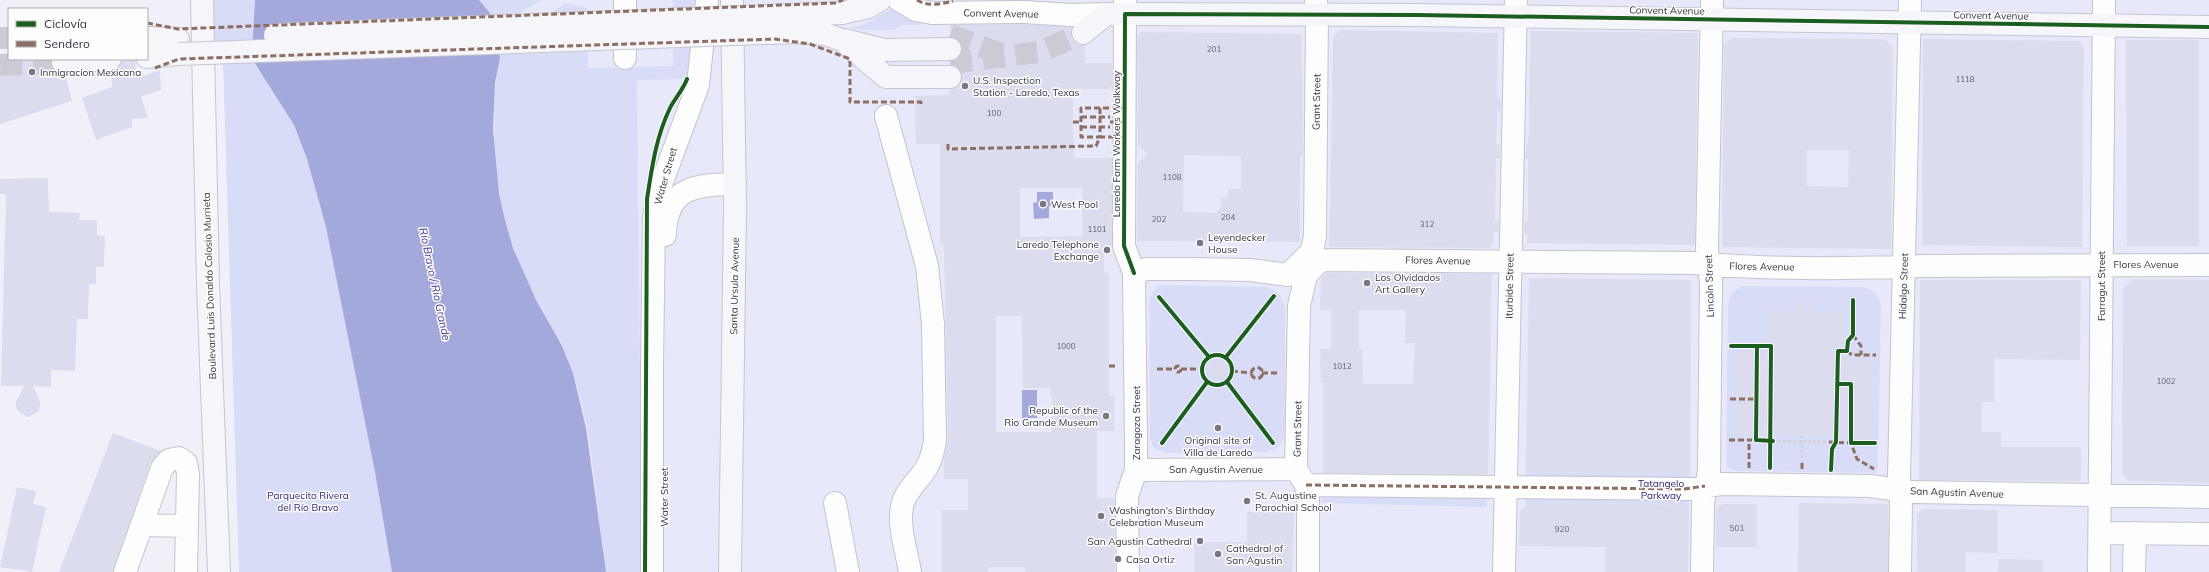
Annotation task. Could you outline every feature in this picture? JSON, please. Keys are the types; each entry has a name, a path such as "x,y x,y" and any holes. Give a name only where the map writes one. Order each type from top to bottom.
{"main road":[{"name":"Boulevard Luis Donaldo Colosio Murrieta","path":"202,0 208,291 219,572"},
{"name":"Santa Ursula Avenue","path":"730,572 735,208 732,0"},
{"path":"148,57 179,46 868,7 880,0"},
{"name":"Convent Avenue","path":"1118,10 1317,7 1711,10 1909,23 2103,24 2209,27"},
{"path":"1083,33 1118,10"},
{"path":"148,38 179,46 795,32 825,34 842,40 885,62 898,64 950,56"},
{"path":"63,62 94,60"}],"street":[{"path":"625,0 625,58"},
{"name":"Water Street","path":"652,572 652,359 654,218 659,190 698,85 707,0"},
{"name":"Convent Avenue","path":"899,0 916,10 932,14 1024,6 1071,16 1118,10"},
{"name":"Hidalgo Street","path":"1900,572 1900,490 1910,0"},
{"name":"Farragut Street","path":"2099,572 2100,264 2104,0"},
{"name":"Grant Street","path":"1308,572 1308,499 1302,477 1299,306 1306,275 1314,257 1317,7"},
{"name":"Iturbide Street","path":"1504,572 1516,8"},
{"name":"Laredo Farm Workers Walkway","path":"1118,10 1124,246 1134,273"},
{"name":"Lincoln Street","path":"1702,572 1703,503 1709,471 1711,283 1708,264 1711,10"},
{"path":"886,116 927,266 933,324 933,454 928,465 906,495 902,506 901,521 910,572"},
{"name":"Water Street","path":"664,572 665,229 669,210 686,190 702,185 735,184"},
{"path":"1134,273 1146,269 1190,269 1250,270 1288,275 1314,257"},
{"name":"Flores Avenue","path":"1314,257 1327,259 1904,267 2100,264 2209,265"},
{"name":"Zaragoza Street","path":"1128,572 1128,496 1136,470 1134,273"},
{"name":"Grant Street","path":"1288,275 1299,306"},
{"path":"125,572 162,468 169,460 179,458 186,463 188,474 186,572"},
{"name":"San Agustin Avenue","path":"1136,470 1302,477"},
{"path":"1302,477 1505,487 1691,489 1705,486"},
{"name":"San Agustin Avenue","path":"1705,486 1722,484 1870,486 1913,492 2209,497"},
{"path":"835,503 848,572"},
{"path":"142,525 186,526"},
{"path":"2100,533 2209,534"},
{"path":"2134,572 2135,533"}],"path":[{"path":"1802,436 1802,463"},
{"path":"1773,441 1829,442"}],"shaded area":[{"path":"479,0 2209,0 2209,572 606,572 586,428 490,13"}],"green space":[{"path":"209,0 255,0 252,49 208,51"},
{"path":"479,0 542,0 493,29 490,13"},
{"path":"673,0 695,0 691,11 692,79 637,80 642,572 606,572 594,471 586,421 580,396 565,354 524,275 509,236 499,195 494,130 495,90 498,62 497,46 566,3 587,8 588,68 673,66"},
{"path":"894,7 1024,22 1024,24 960,24 959,22 923,21 920,25 902,25 894,30 865,30 849,28 863,25"},
{"name":"Parquecito Rivera del Río Bravo","path":"223,62 254,62 294,125 307,159 326,227 375,472 392,572 239,572"},
{"path":"1159,285 1265,287 1273,289 1279,294 1285,308 1285,436 1279,447 1268,452 1165,453 1154,448 1150,440 1149,300"},
{"path":"1744,286 1860,287 1871,290 1878,297 1881,304 1878,467 1876,473 1739,471 1730,469 1726,465 1728,305 1730,297 1734,291"},
{"name":"Tatangelo Parkway","path":"1526,472 1690,474 1689,509 1684,505 1530,502 1526,506"},
{"path":"1323,475 1488,477 1487,507 1321,503"}],"water":[{"name":"Río Bravo / Rio Grande","path":"255,0 479,0 490,13 500,58 495,83 493,130 499,194 513,248 536,300 562,346 573,373 586,428 606,572 392,572 375,472 326,227 307,159 294,125 254,62 252,49"},
{"name":"West Pool","path":"1037,192 1053,192 1053,206 1049,206 1049,218 1034,219 1033,203 1037,202"},
{"path":"1022,390 1037,390 1037,418 1022,418"}],"building":[{"path":"1024,24 1072,27 1071,35 1073,41 1078,45 1085,45 1085,63 1112,63 1112,85 1110,89 1073,89 1073,122 1074,158 1112,158 1112,245 1104,252 1104,273 1109,273 1109,396 1114,396 1114,431 1097,431 1097,498 1114,498 1115,572 1025,572 1025,567 988,567 988,572 942,572 942,510 968,510 968,479 944,479 944,457 948,441 944,245 940,245 940,144 916,144 915,96 950,95 950,89 957,88 961,83 961,71 957,66 950,64 950,62 956,60 961,55 962,48 956,38 950,36 950,25","holes":["1020,188 1082,188 1082,236 1020,237","996,316 1022,316 1023,388 1050,388 1050,395 1052,395 1052,432 996,432"]},
{"path":"1340,30 1498,33 1497,98 1501,99 1501,111 1497,111 1496,144 1500,145 1500,158 1496,158 1495,221 1499,221 1499,232 1494,232 1494,242 1489,248 1329,247 1333,38"},
{"path":"1530,31 1698,33 1695,245 1527,243 1527,234 1524,234 1524,221 1528,221 1528,158 1525,158 1529,133"},
{"path":"1141,32 1302,34 1303,156 1300,156 1300,242 1137,241 1138,163 1147,154 1138,144 1137,35","holes":["1184,155 1241,156 1241,189 1228,189 1228,197 1221,197 1220,210 1217,210 1217,213 1183,212"]},
{"path":"1732,38 1884,39 1893,47 1891,249 1722,247 1724,44","holes":["1807,150 1849,150 1848,187 1807,186"]},
{"path":"1923,39 2079,41 2084,48 2082,247 1922,245"},
{"path":"2126,40 2199,40 2199,246 2127,246"},
{"name":"Inmigracion Mexicana","path":"0,59 51,60 53,69 58,73 65,74 72,101 0,124"},
{"path":"122,60 135,60 137,78 160,70 161,90 141,97 148,118 132,119 132,127 96,140 82,98 112,87 111,71 117,69"},
{"path":"48,178 49,212 80,213 79,220 97,220 97,235 105,236 104,267 96,267 96,284 89,284 88,319 77,319 75,371 51,370 51,387 33,386 40,402 40,407 38,412 28,417 19,412 16,407 16,402 24,386 1,386 6,194 0,194 0,179"},
{"path":"1327,273 1492,274 1488,474 1323,473 1323,383 1321,383 1320,349 1331,349 1331,310 1320,310 1321,278","holes":["1359,310 1406,310 1405,343 1415,343 1413,384 1363,384 1362,349 1359,349"]},
{"path":"1529,278 1691,280 1690,474 1526,472"},
{"path":"2133,279 2209,280 2209,483 2129,481 2122,473 2123,288"},
{"path":"1920,280 2081,280 2080,360 1994,359 1994,402 1982,402 1982,432 2001,432 2001,447 2081,447 2081,481 1919,480"},
{"path":"1795,303 1815,303 1815,312 1845,312 1845,359 1873,360 1872,440 1855,439 1855,436 1736,435 1737,351 1767,351 1767,311 1795,312"},
{"path":"1217,360 1224,363 1227,370 1224,377 1217,380 1210,377 1207,370 1210,363"},
{"path":"113,433 161,451 150,464 113,572 59,572"},
{"path":"17,487 36,491 33,504 46,507 32,572 0,567"},
{"path":"1530,502 1684,505 1689,509 1688,572 1605,572 1605,547 1519,546 1520,511"},
{"path":"1799,503 1888,504 1888,572 1798,572"},
{"path":"1722,504 1757,504 1757,547 1716,547 1716,510"},
{"path":"1922,509 1998,510 1998,553 1966,552 1966,572 1917,572 1917,514"},
{"path":"1247,512 1294,512 1292,572 1194,572 1194,542 1247,542"},
{"path":"1999,559 2043,560 2043,572 1998,572"}],"tunnel":[{"path":"950,63 1039,52 1083,33"},
{"path":"950,35 1001,54"},
{"path":"0,38 8,38"},
{"path":"0,65 63,62"}],"marked path":[{"path":"148,23 178,29 835,3 843,0"},
{"path":"917,0 926,4 939,4 953,1"},
{"path":"155,68 179,59 775,39 810,44 850,59 850,102 921,102 921,105"},
{"path":"1100,108 1100,137 1081,137 1081,108 1124,108"},
{"path":"1081,117 1110,117"},
{"path":"1073,122 1081,122"},
{"path":"1110,122 1124,122"},
{"path":"1081,127 1110,127"},
{"path":"948,144 948,149 1096,146 1100,137 1124,137"},
{"path":"1853,335 1861,346 1861,355"},
{"path":"1847,351 1852,355 1876,355"},
{"path":"1109,366 1117,366"},
{"path":"1178,366 1181,369 1178,372 1175,369 1178,366"},
{"path":"1255,368 1259,368 1261,369 1262,373 1261,377 1255,378 1252,375 1252,371 1255,368"},
{"path":"1157,369 1175,369"},
{"path":"1181,369 1202,369"},
{"path":"1232,371 1251,373"},
{"path":"1262,373 1278,373"},
{"path":"1730,399 1757,399"},
{"path":"1729,440 1752,440"},
{"path":"1749,440 1749,468"},
{"path":"1829,442 1851,443 1857,459 1874,469"},
{"path":"1802,463 1802,469"},
{"path":"1306,485 1684,489 1705,486"}],"cycle path":[{"path":"1134,273 1124,246 1125,14 1417,15 2209,27"},
{"path":"645,572 647,199 655,152 661,130 670,108 687,79"},
{"path":"1226,357 1274,296"},
{"path":"1159,297 1209,357"},
{"path":"1831,470 1832,449 1836,442 1838,351 1847,351 1848,341 1853,335 1853,300"},
{"path":"1731,346 1757,346 1756,440 1773,441"},
{"path":"1757,346 1771,346 1770,468"},
{"path":"1217,355 1228,359 1232,370 1228,381 1217,385 1206,381 1202,370 1206,359 1217,355"},
{"path":"1162,443 1207,382"},
{"path":"1227,382 1273,443"},
{"path":"1837,384 1851,384 1851,443 1875,443"}],"place":[{"name":"Inmigracion Mexicana","path":"32,72"},
{"name":"U.S. Inspection Station - Laredo, Texas","path":"965,86"},
{"name":"West Pool","path":"1043,204"},
{"name":"Leyendecker House","path":"1200,243"},
{"name":"Laredo Telephone Exchange","path":"1107,250"},
{"name":"Los Olvidados Art Gallery","path":"1367,283"},
{"name":"Republic of the Rio Grande Museum","path":"1106,416"},
{"name":"Original site of Villa de Laredo","path":"1218,428"},
{"name":"St. Augustine Parochial School","path":"1247,501"},
{"name":"Washington's Birthday Celebration Museum","path":"1101,516"},
{"name":"San Agustin Cathedral","path":"1200,541"},
{"name":"Cathedral of San Agustin","path":"1218,554"},
{"name":"Casa Ortiz","path":"1118,559"}]}
